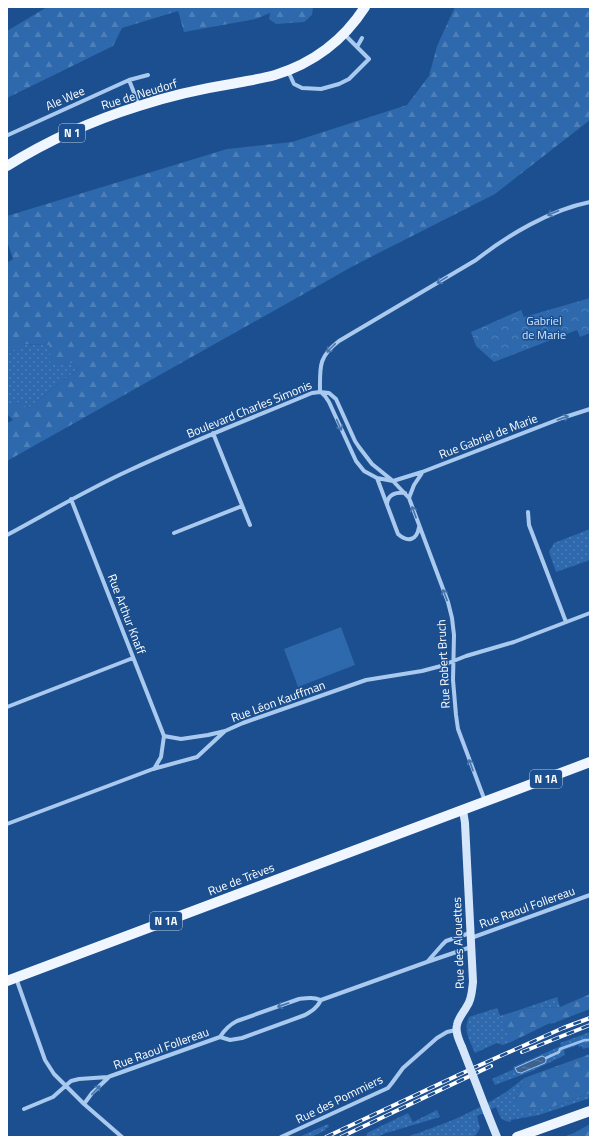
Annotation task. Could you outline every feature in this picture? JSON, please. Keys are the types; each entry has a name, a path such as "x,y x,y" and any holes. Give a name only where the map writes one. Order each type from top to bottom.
{"main road":[{"name":"Rue de Neudorf","path":"7,166 81,128 139,106 189,92 275,75 308,62 326,51 344,34 365,7"},
{"name":"N 1A","path":"485,802 590,762"},
{"name":"Rue de Trèves","path":"11,979 485,802"},
{"name":"Rue des Alouettes","path":"456,1030 458,1020 468,1005 472,994 473,982 465,823 463,810"},
{"path":"456,1030 497,1137"},
{"path":"517,1137 590,1111"}],"street":[{"path":"288,70 294,84 302,88 321,89 339,84 349,79 369,59 344,34"},
{"path":"357,47 362,38"},
{"name":"Ale Wee","path":"8,135 129,80 148,75"},
{"path":"129,80 139,106"},
{"name":"Boulevard Charles Simonis","path":"7,535 88,490 130,470 213,433 312,393 320,392 320,370 323,359 330,349 339,341 476,260 496,244 550,214 575,205 590,202"},
{"path":"320,392 326,396 356,462 364,471 377,478 393,481"},
{"name":"Rue Robert Bruch","path":"320,392 330,393 336,399 359,447 372,464 393,481 409,498 448,602 454,635 454,701 458,729 485,802"},
{"name":"Rue Gabriel de Marie","path":"393,481 422,472 562,418 590,409"},
{"path":"213,433 250,525"},
{"path":"409,498 414,485 422,472"},
{"path":"377,478 398,534 402,538 409,540 418,533 420,527"},
{"path":"387,507 388,500 392,494 398,492 405,494"},
{"name":"Rue Arthur Knaff","path":"71,500 164,736 161,757 153,770"},
{"path":"174,533 242,506"},
{"path":"528,512 529,525 566,622"},
{"name":"Rue Léon Kauffman","path":"7,824 153,770 197,757 225,731 243,723 366,680 422,671 514,642 590,613"},
{"path":"7,707 133,658"},
{"path":"164,736 181,739 225,731"},
{"name":"Rue Raoul Follereau","path":"427,962 446,941 470,936 590,895"},
{"name":"Rue Raoul Follereau","path":"220,1037 225,1029 237,1021 299,999 308,997 321,1000 471,947"},
{"path":"11,979 45,1060 54,1074 84,1104 122,1137"},
{"name":"Rue Raoul Follereau","path":"24,1109 53,1098 71,1081 78,1079 108,1077 220,1037 230,1040 242,1038 305,1015 318,1006 321,1000"},
{"name":"Rue des Pommiers","path":"281,1137 388,1088 403,1068 437,1038 447,1032 456,1030"},
{"name":"Rue Raoul Follereau","path":"84,1104 92,1093 108,1077"}],"green space":[{"path":"47,7 313,7 312,15 304,22 276,24 269,19 270,13 256,19 184,32 178,11 122,28 113,46 7,98 7,31"},
{"path":"455,7 590,7 590,120 495,194 355,265 7,461 7,423 13,420 7,414 7,409 12,402 21,402 27,409 79,368 72,363 50,363 50,345 22,344 7,355 7,263 13,259 7,241 7,216 227,149 292,142 407,105 429,76 437,46"},
{"name":"Gabriel de Marie","path":"590,298 590,333 580,337 577,330 494,362 476,346 471,332 521,310 524,317"},
{"path":"21,344 50,345 50,363 72,363 79,368 27,409 13,402 7,409 7,355"},
{"path":"590,529 590,560 556,572 549,552 554,543"},
{"path":"341,627 355,665 298,687 284,649"},
{"path":"590,994 590,1009 551,1024 550,1023 511,1042 500,1016 522,1009 560,1007"},
{"path":"557,997 560,1007 522,1009"},
{"path":"497,1008 511,1042 503,1045 497,1043 475,1053 467,1031 467,1022 469,1017"},
{"path":"590,1032 590,1047 583,1049 582,1046 579,1047 578,1045 564,1050 565,1055 532,1071 495,1085 492,1079 514,1069 513,1067 561,1046 560,1043"},
{"path":"590,1054 590,1093 549,1108 524,1111 515,1101 524,1078"},
{"path":"524,1078 515,1101 549,1108 590,1093 590,1098 539,1115 511,1120 511,1122 502,1119 496,1107 477,1116 480,1128 476,1135 471,1137 406,1137 441,1125 474,1110 503,1094"},
{"path":"437,1110 440,1117 383,1134 378,1137 362,1137 367,1135 367,1133 408,1113 413,1122"},
{"path":"328,1124 329,1127 325,1129 326,1130 311,1137 299,1137"},
{"path":"590,1124 590,1136 564,1137 574,1133"}],"water":[{"path":"542,1056 546,1058 545,1063 521,1073 517,1072 515,1068"}],"waterway":[{"path":"546,1058 559,1052 560,1049 585,1040 590,1040"}],"railway":[{"path":"326,1137 469,1070 563,1028 590,1018"},
{"path":"522,1052 590,1025"},
{"path":"341,1137 491,1066"}]}
